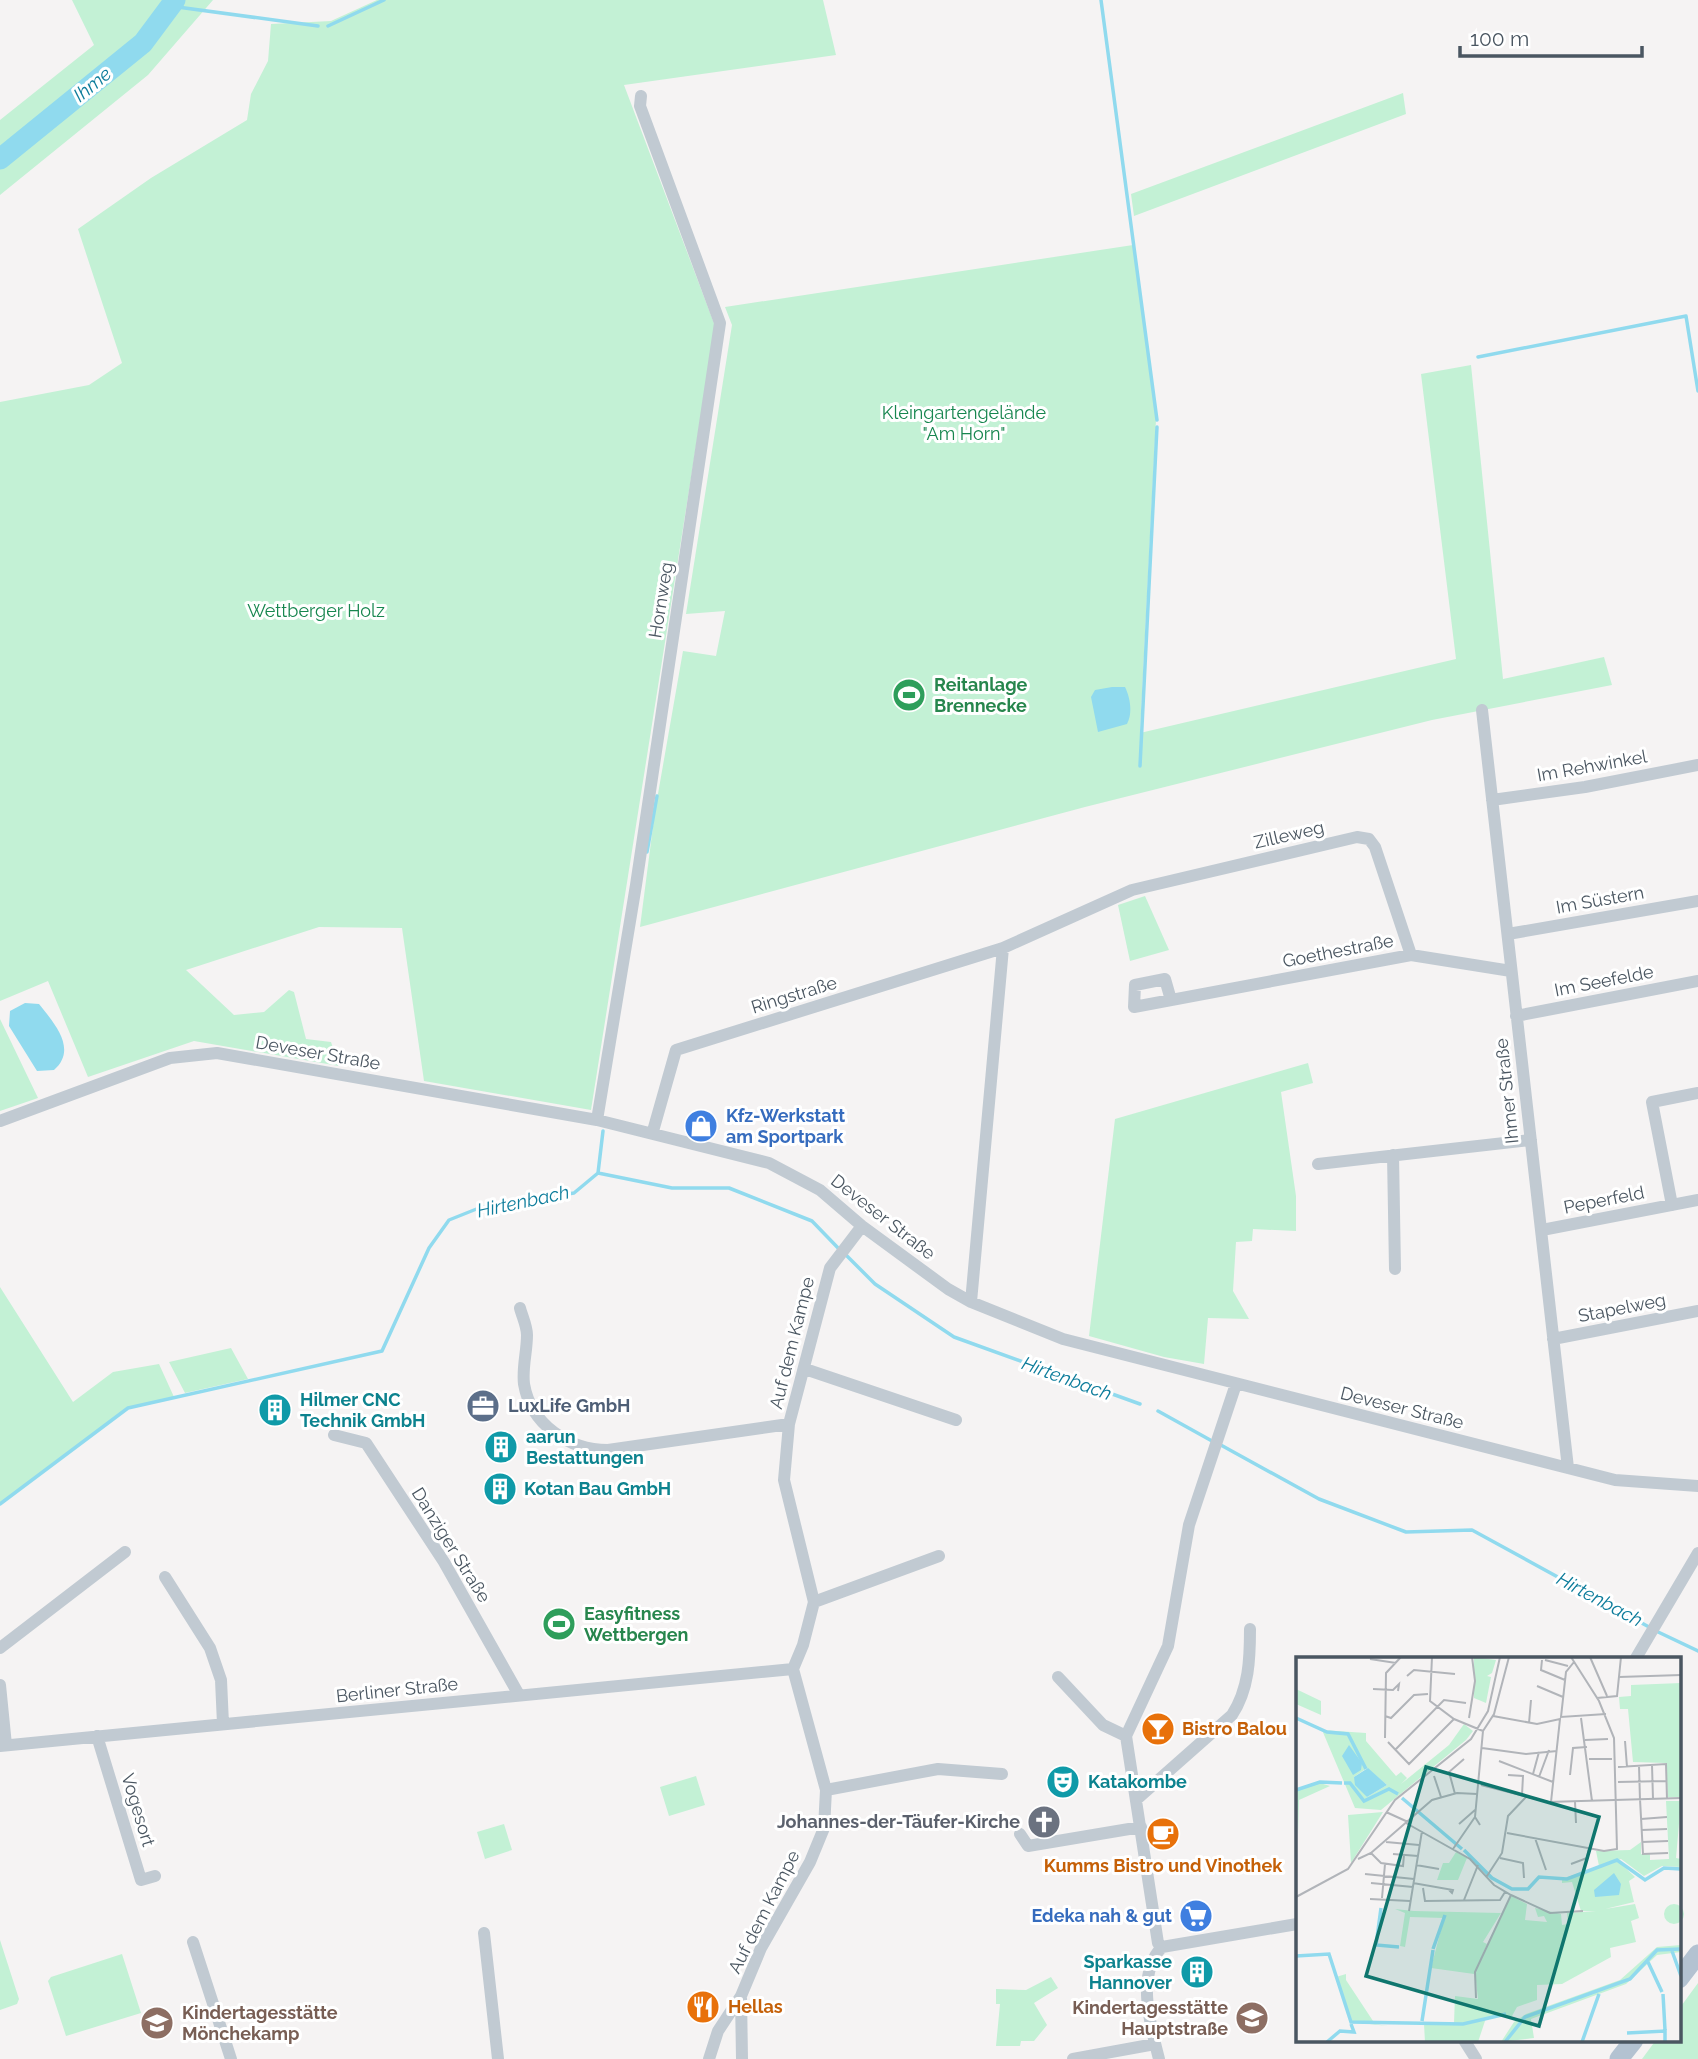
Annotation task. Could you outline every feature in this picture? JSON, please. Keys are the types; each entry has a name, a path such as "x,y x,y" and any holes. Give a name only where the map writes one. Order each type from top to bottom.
{"main road":[{"path":"1680,1978 1698,1954"},
{"path":"1619,2059 1632,2042"}],"street":[{"name":"Hornweg","path":"597,1119 636,885 720,323 640,106 641,96"},
{"name":"Ihmer Straße","path":"1482,710 1568,1468"},
{"name":"Im Rehwinkel","path":"1492,800 1585,787 1698,765"},
{"name":"Zilleweg","path":"1099,904 1132,890 1363,836 1375,847 1411,955"},
{"name":"Im Süstern","path":"1507,934 1698,901"},
{"name":"Ringstraße","path":"653,1131 676,1050 1003,948 1099,904"},
{"path":"971,1301 1003,948"},
{"name":"Goethestraße","path":"1171,1000 1411,955 1511,971"},
{"name":"Im Seefelde","path":"1517,1016 1698,981"},
{"name":"Deveser Straße","path":"0,1121 170,1058 218,1053 653,1131 769,1163 820,1190 862,1226 948,1289 1070,1341 1615,1480 1698,1486"},
{"name":"Peperfeld","path":"1672,1205 1652,1102 1698,1093"},
{"path":"1318,1164 1531,1140"},
{"path":"1393,1155 1395,1269"},
{"name":"Peperfeld","path":"1542,1230 1698,1200"},
{"name":"Auf dem Kampe","path":"709,2059 718,2032 741,1996 761,1948 815,1851 824,1828 826,1790 793,1669 803,1645 814,1602 794,1530 784,1480 789,1424 830,1268 836,1255 862,1226"},
{"path":"520,1308 528,1333 523,1369 525,1387 540,1419 553,1433 568,1442 589,1450 608,1450 789,1424"},
{"name":"Stapelweg","path":"1553,1339 1698,1311"},
{"path":"805,1369 956,1420"},
{"path":"1162,1947 1158,1943 1126,1736 1168,1646 1175,1622 1184,1548 1216,1437 1236,1384"},
{"name":"Danziger Straße","path":"334,1435 366,1443 444,1562 519,1695"},
{"path":"0,1648 125,1552"},
{"path":"1637,1657 1698,1552"},
{"path":"814,1602 939,1556"},
{"path":"165,1577 211,1648 220,1680 223,1724"},
{"path":"1137,1799 1232,1715 1239,1704 1250,1666 1250,1629"},
{"name":"Berliner Straße","path":"0,1685 3,1746 793,1669"},
{"path":"1058,1677 1103,1726 1126,1736"},
{"name":"Vogesort","path":"97,1736 141,1880 155,1876"},
{"path":"826,1790 938,1769 1002,1774"},
{"path":"1020,1834 1028,1846 1140,1827"},
{"path":"1162,1947 1296,1924"},
{"path":"484,1933 498,2059"},
{"path":"193,1942 230,2059"},
{"path":"1158,2059 1148,2000 1150,1968 1162,1947"},
{"name":"Auf dem Kampe","path":"741,1996 743,2059"},
{"path":"1465,2042 1476,2059"},
{"path":"1073,2059 1155,2044"}],"green space":[{"path":"72,0 213,0 148,75 0,195 0,120 94,45"},
{"name":"Wettberger Holz","path":"377,0 823,0 836,55 624,85 715,326 591,1110 424,1081 402,928 319,927 186,970 234,1015 264,1012 289,990 294,992 306,1039 331,1042 339,1066 194,1041 88,1077 48,981 0,1001 0,402 89,385 122,363 78,229 151,178 247,120 251,94 268,61 271,24 331,21"},
{"path":"1403,93 1406,114 1134,216 1131,194"},
{"name":"Kleingartengelände \"Am Horn\"","path":"1133,245 1156,420 1140,733 1456,659 1421,374 1471,365 1503,679 1604,657 1612,685 1432,720 1085,807 640,927 655,811 683,651 716,656 725,611 686,614 732,325 725,307"},
{"path":"1145,896 1169,950 1130,961 1118,905"},
{"path":"0,1019 38,1098 0,1111"},
{"path":"1308,1063 1313,1083 1281,1092 1296,1196 1296,1231 1253,1229 1252,1241 1236,1242 1233,1291 1249,1319 1208,1318 1204,1364 1164,1357 1089,1336 1115,1119"},
{"path":"0,1287 73,1402 113,1372 159,1364 174,1397 129,1407 0,1504"},
{"path":"231,1348 248,1379 185,1393 169,1362"},
{"path":"696,1776 705,1805 669,1816 660,1787"},
{"path":"504,1824 512,1850 485,1859 477,1832"},
{"path":"0,1940 19,1999 17,2004 0,2010"},
{"path":"122,1954 141,2013 66,2036 48,1981 51,1977"},
{"path":"1051,1977 1058,1988 1034,2003 1047,2025 1034,2041 1021,2041 1020,2046 996,2046 1000,2004 996,2004 996,1989 1026,1990"},
{"path":"1698,1983 1698,2059 1642,2059 1655,2042 1680,2042 1680,2008"}],"water":[{"path":"1125,687 1130,705 1129,720 1127,724 1098,732 1091,697 1095,690"},
{"path":"25,1003 39,1004 61,1036 64,1054 54,1070 37,1071 9,1026 10,1011"}],"waterway":[{"name":"Ihme","path":"0,159 143,43 175,0"},
{"path":"328,26 384,0"},
{"path":"1101,0 1157,420"},
{"path":"170,6 318,26"},
{"path":"1478,357 1686,316 1698,391"},
{"path":"1140,766 1157,427"},
{"path":"647,852 657,796"},
{"path":"598,1173 603,1131"},
{"name":"Hirtenbach","path":"0,1504 128,1408 382,1351 429,1248 449,1220 479,1208 574,1193 598,1173 672,1188 729,1188 812,1221 840,1250"},
{"name":"Hirtenbach","path":"846,1255 875,1284 954,1337 1140,1404"},
{"name":"Hirtenbach","path":"1158,1411 1212,1441"},
{"name":"Hirtenbach","path":"1219,1444 1319,1499 1406,1532 1472,1530 1649,1627"},
{"name":"Hirtenbach","path":"1656,1631 1698,1651"}],"place":[{"name":"Reitanlage Brennecke","path":"909,695"},
{"name":"Kfz-Werkstatt am Sportpark","path":"701,1126"},
{"name":"LuxLife GmbH","path":"483,1406"},
{"name":"Hilmer CNC Technik GmbH","path":"275,1410"},
{"name":"aarun Bestattungen","path":"501,1447"},
{"name":"Kotan Bau GmbH","path":"500,1489"},
{"name":"Easyfitness Wettbergen","path":"559,1624"},
{"name":"Bistro Balou","path":"1158,1729"},
{"name":"Katakombe","path":"1063,1782"},
{"name":"Johannes-der-Täufer-Kirche","path":"1044,1822"},
{"name":"Kumms Bistro und Vinothek","path":"1163,1834"},
{"name":"Edeka nah & gut","path":"1196,1916"},
{"name":"Sparkasse Hannover","path":"1197,1972"},
{"name":"Hellas","path":"703,2007"},
{"name":"Kindertagesstätte Hauptstraße","path":"1252,2018"},
{"name":"Kindertagesstätte Mönchekamp","path":"157,2023"}]}
